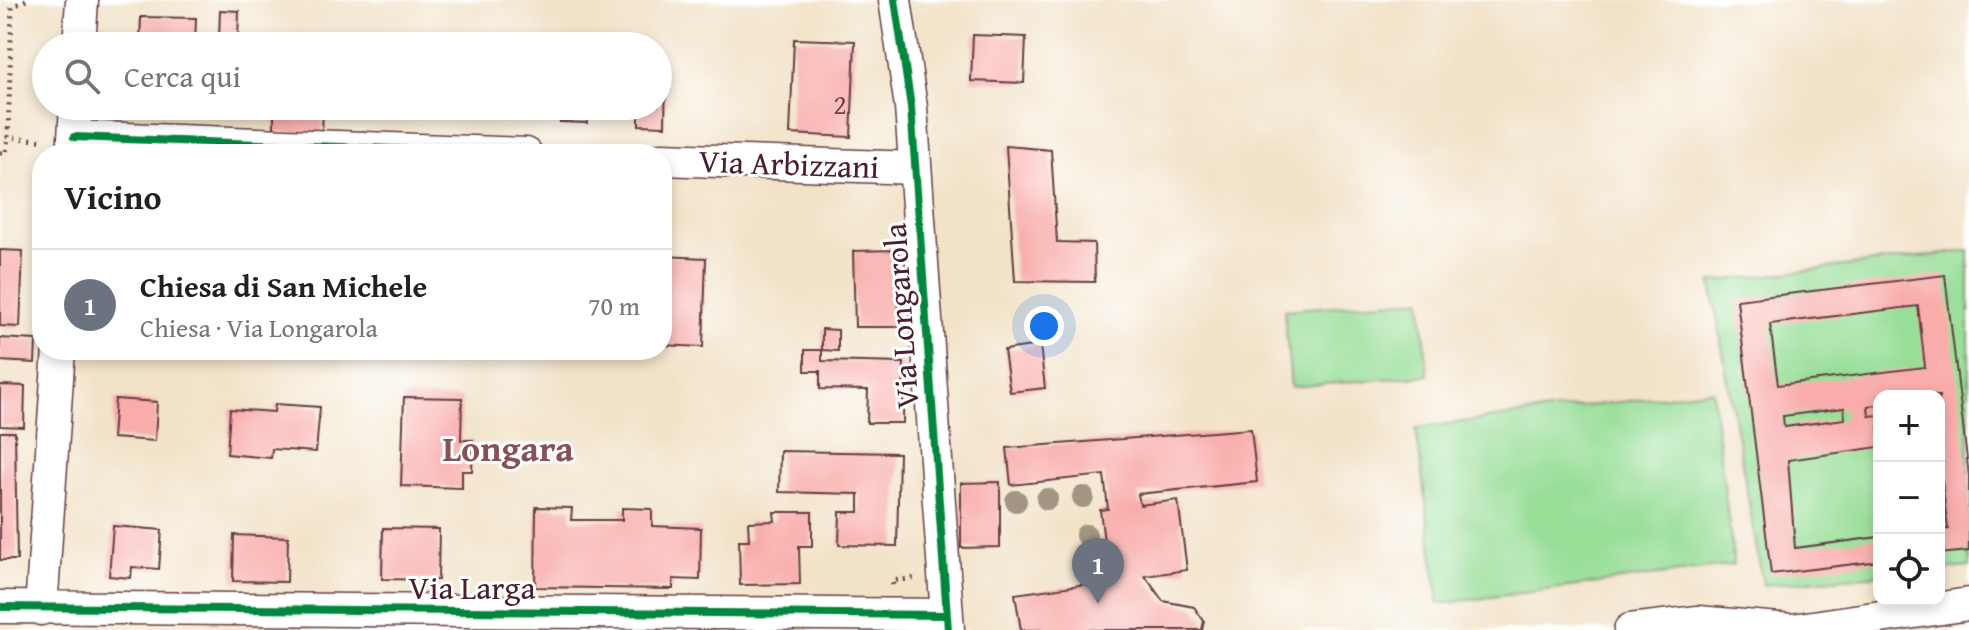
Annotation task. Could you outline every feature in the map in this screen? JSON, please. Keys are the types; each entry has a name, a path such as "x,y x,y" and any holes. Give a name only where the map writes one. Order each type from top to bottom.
{"street":[{"path":"80,32 82,0"},
{"name":"Via Longarola","path":"895,0 911,107 946,622"},
{"path":"74,135 288,144"},
{"name":"Via Arbizzani","path":"672,159 915,168"},
{"path":"41,609 58,360"},
{"path":"1630,630 1698,622 1792,630 1969,604"},
{"name":"Via Larga","path":"0,607 946,622"}],"path":[{"path":"0,153 6,153 8,137 12,7 26,0"},
{"path":"8,137 74,135"}],"green space":[{"path":"1969,251 1969,567 1945,569 1945,390 1873,390 1873,576 1763,585 1711,282"},
{"path":"1421,299 1428,375 1291,387 1284,310"},
{"path":"1712,390 1734,565 1439,604 1416,428"}],"building":[{"path":"220,10 239,11 238,32 219,32"},
{"path":"141,17 196,18 196,32 140,32"},
{"path":"973,35 1026,37 1024,83 971,81"},
{"path":"794,39 855,41 851,137 790,134"},
{"path":"274,120 322,120 322,134 274,132"},
{"path":"560,120 587,120 587,123"},
{"path":"639,120 665,120 665,126 639,125"},
{"path":"1006,146 1051,150 1057,242 1094,243 1095,282 1015,281"},
{"path":"0,250 23,251 20,327 0,326"},
{"path":"898,250 899,327 855,327 853,251"},
{"path":"672,256 706,258 703,347 672,345"},
{"path":"1945,275 1969,476 1969,551 1945,553 1945,529 1948,529 1945,506 1945,390 1873,390 1873,406 1868,406 1869,416 1873,416 1873,448 1788,460 1795,548 1873,538 1873,562 1771,574 1737,300","holes":["1918,306 1925,367 1778,385 1770,324","1844,408 1845,419 1784,427 1783,416"]},
{"path":"822,329 838,330 838,351 822,350"},
{"path":"0,338 32,340 32,360 35,363 0,361"},
{"path":"1040,345 1045,388 1010,392 1004,350"},
{"path":"805,350 822,350 822,361 904,363 903,423 867,423 868,390 820,389 820,371 805,371"},
{"path":"0,385 25,386 24,427 0,426"},
{"path":"404,397 462,398 461,440 473,440 472,471 462,471 462,488 401,486"},
{"path":"115,399 157,402 155,441 112,438"},
{"path":"275,404 320,407 316,452 272,449 271,458 227,454 230,409 274,412"},
{"path":"1251,429 1257,482 1138,494 1140,505 1178,500 1187,570 1145,576 1163,601 1194,607 1204,621 1202,630 1021,630 1015,594 1109,581 1100,510 1108,509 1104,475 1011,485 1007,448"},
{"path":"0,432 15,432 17,560 0,560"},
{"path":"780,451 899,453 897,546 839,545 840,512 859,512 859,494 779,492"},
{"path":"1000,482 1000,547 961,548 961,483"},
{"path":"536,507 572,508 571,520 622,520 622,508 652,509 652,526 701,528 700,580 673,579 673,589 535,587"},
{"path":"774,512 812,512 812,546 799,546 800,584 740,585 739,540 749,540 748,522 775,521"},
{"path":"113,526 162,530 159,569 132,567 131,578 109,576"},
{"path":"383,528 439,529 438,580 382,579"},
{"path":"234,535 288,537 287,582 233,581"}],"cycle path":[{"path":"895,0 911,107 948,630"},
{"path":"74,137 260,144"},
{"path":"0,607 945,615"}],"place":[{"name":"Chiesa di San Michele","path":"1098,604"}],"district":[{"name":"Longara","path":"508,448"}]}
